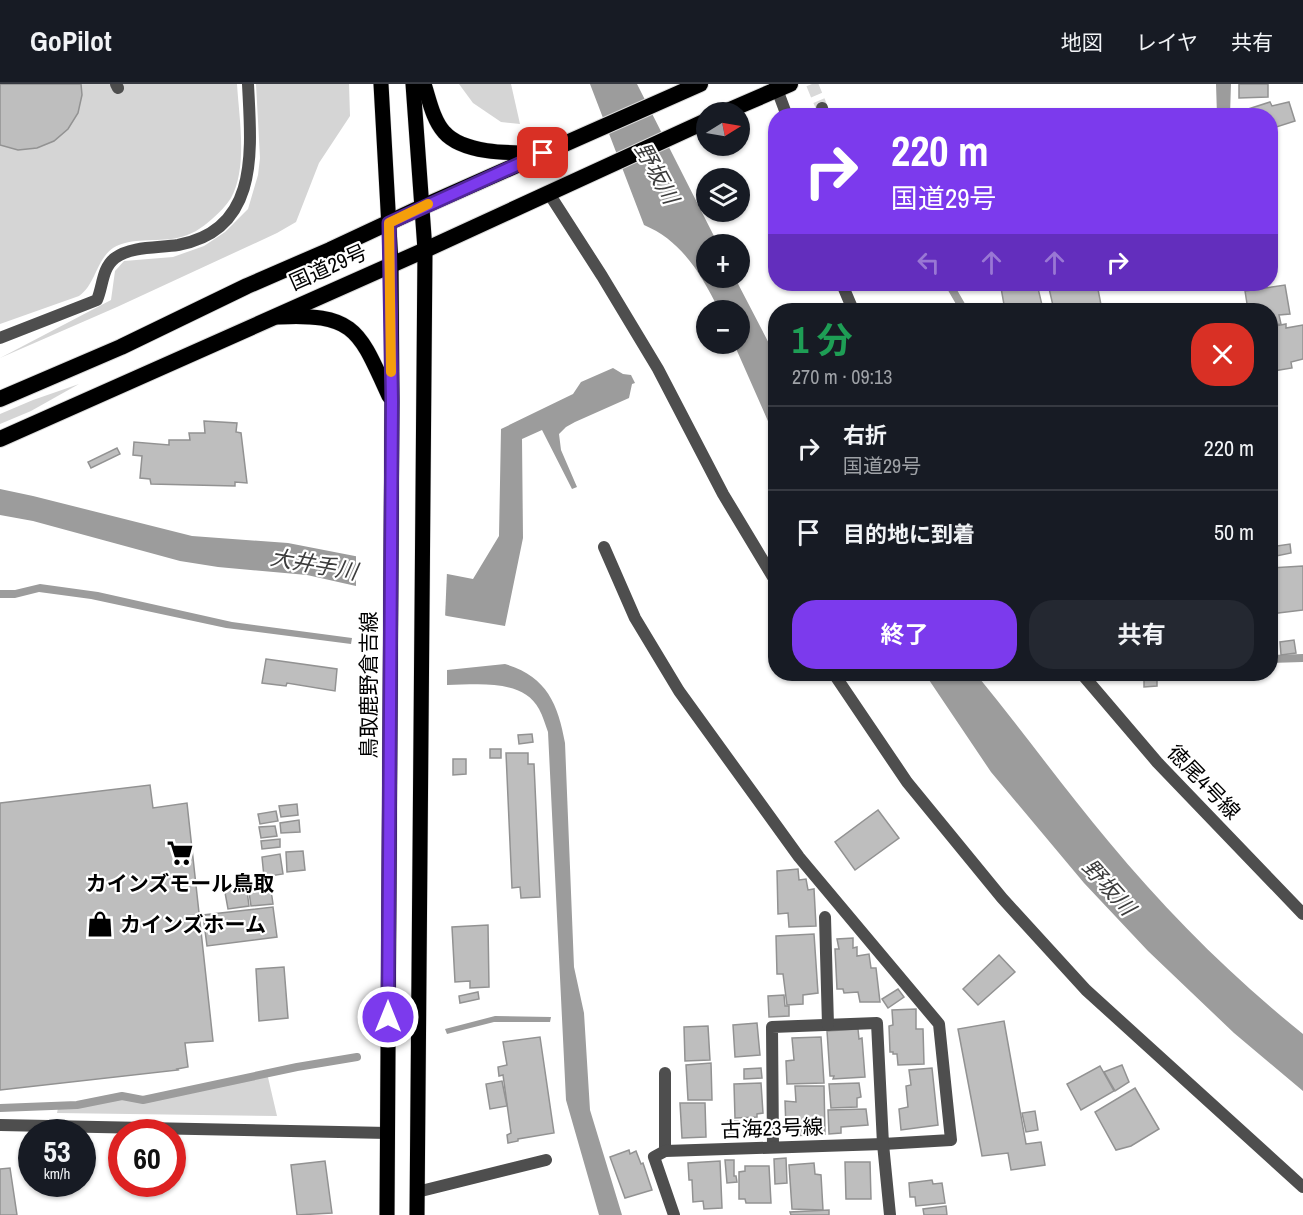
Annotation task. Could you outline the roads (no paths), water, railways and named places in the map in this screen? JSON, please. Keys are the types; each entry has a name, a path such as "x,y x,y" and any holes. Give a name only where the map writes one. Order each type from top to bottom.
{"highway":[{"name":"国道29号","path":"0,399 121,347 248,286 700,84"},
{"path":"747,102 781,86"},
{"name":"国道29号","path":"0,439 391,263 425,250 696,126"}],"main road":[{"name":"鳥取鹿野倉吉線","path":"381,84 391,263 392,401 389,550 387,1215"},
{"path":"413,84 425,250 417,1215"},
{"path":"424,84 435,117 444,133 458,142 482,150 506,153 549,151"},
{"path":"272,317 327,318 354,331 366,345 392,401"}],"street":[{"path":"0,338 97,300 105,272 113,260 126,252 198,240 218,228 232,215 248,179 252,150 248,84"},
{"path":"781,86 785,108"},
{"path":"548,192 602,276 667,385 723,494 768,569"},
{"name":"古海23号線","path":"604,547 635,618 679,691 799,857 939,1024 951,1140 665,1152"},
{"path":"839,681 907,782 1017,915 1086,990 1303,1187"},
{"name":"徳尾4号線","path":"1088,681 1157,762 1303,914"},
{"path":"825,917 828,1025"},
{"path":"772,1147 772,1027 877,1023 883,1144 890,1215"},
{"path":"665,1073 665,1152 654,1157 674,1215"},
{"path":"0,1125 388,1133"},
{"path":"417,1192 546,1160"}],"water":[{"name":"野坂川","path":"590,84 637,84 696,201 696,222 707,222 713,234 696,234 696,270 680,249 644,225"},
{"path":"1216,84 1231,84 1230,108 1217,108"},
{"path":"707,288 740,288 746,300 714,300"},
{"path":"750,307 768,342 768,421 738,354 750,354"},
{"name":"大井手川","path":"613,368 623,374 631,375 635,383 632,384 629,398 575,422 559,434 561,450 577,487 572,489 542,430 522,439 523,538 505,626 447,616 356,586 307,575 218,567 180,561 33,521 0,515 0,489 192,536 288,543 473,579 499,536 501,429 573,394 581,382"},
{"path":"40,584 98,592 232,622 352,638 351,644 226,628 91,599 39,592 15,598 0,598 0,590 15,590"},
{"path":"505,664 531,676 548,693 558,715 565,743 574,967 584,1013 590,1110 622,1215 599,1215 566,1100 548,732 539,709 532,699 522,692 498,685 447,685 447,670"},
{"name":"野坂川","path":"930,681 982,681 1092,821 1154,894 1226,967 1303,1034 1303,1091 1234,1033 1148,951 1084,883 991,772"},
{"path":"495,1016 551,1017 550,1022 494,1022 447,1034 445,1029"}],"waterway":[{"path":"953,291 960,303"},
{"path":"1278,659 1303,658"},
{"path":"0,1108 77,1105 122,1096 143,1100 297,1067 357,1057"}],"tunnel":[{"path":"812,84 822,108"}],"place":[{"name":"カインズモール鳥取","path":"180,853"},
{"name":"カインズホーム","path":"100,924"}]}
